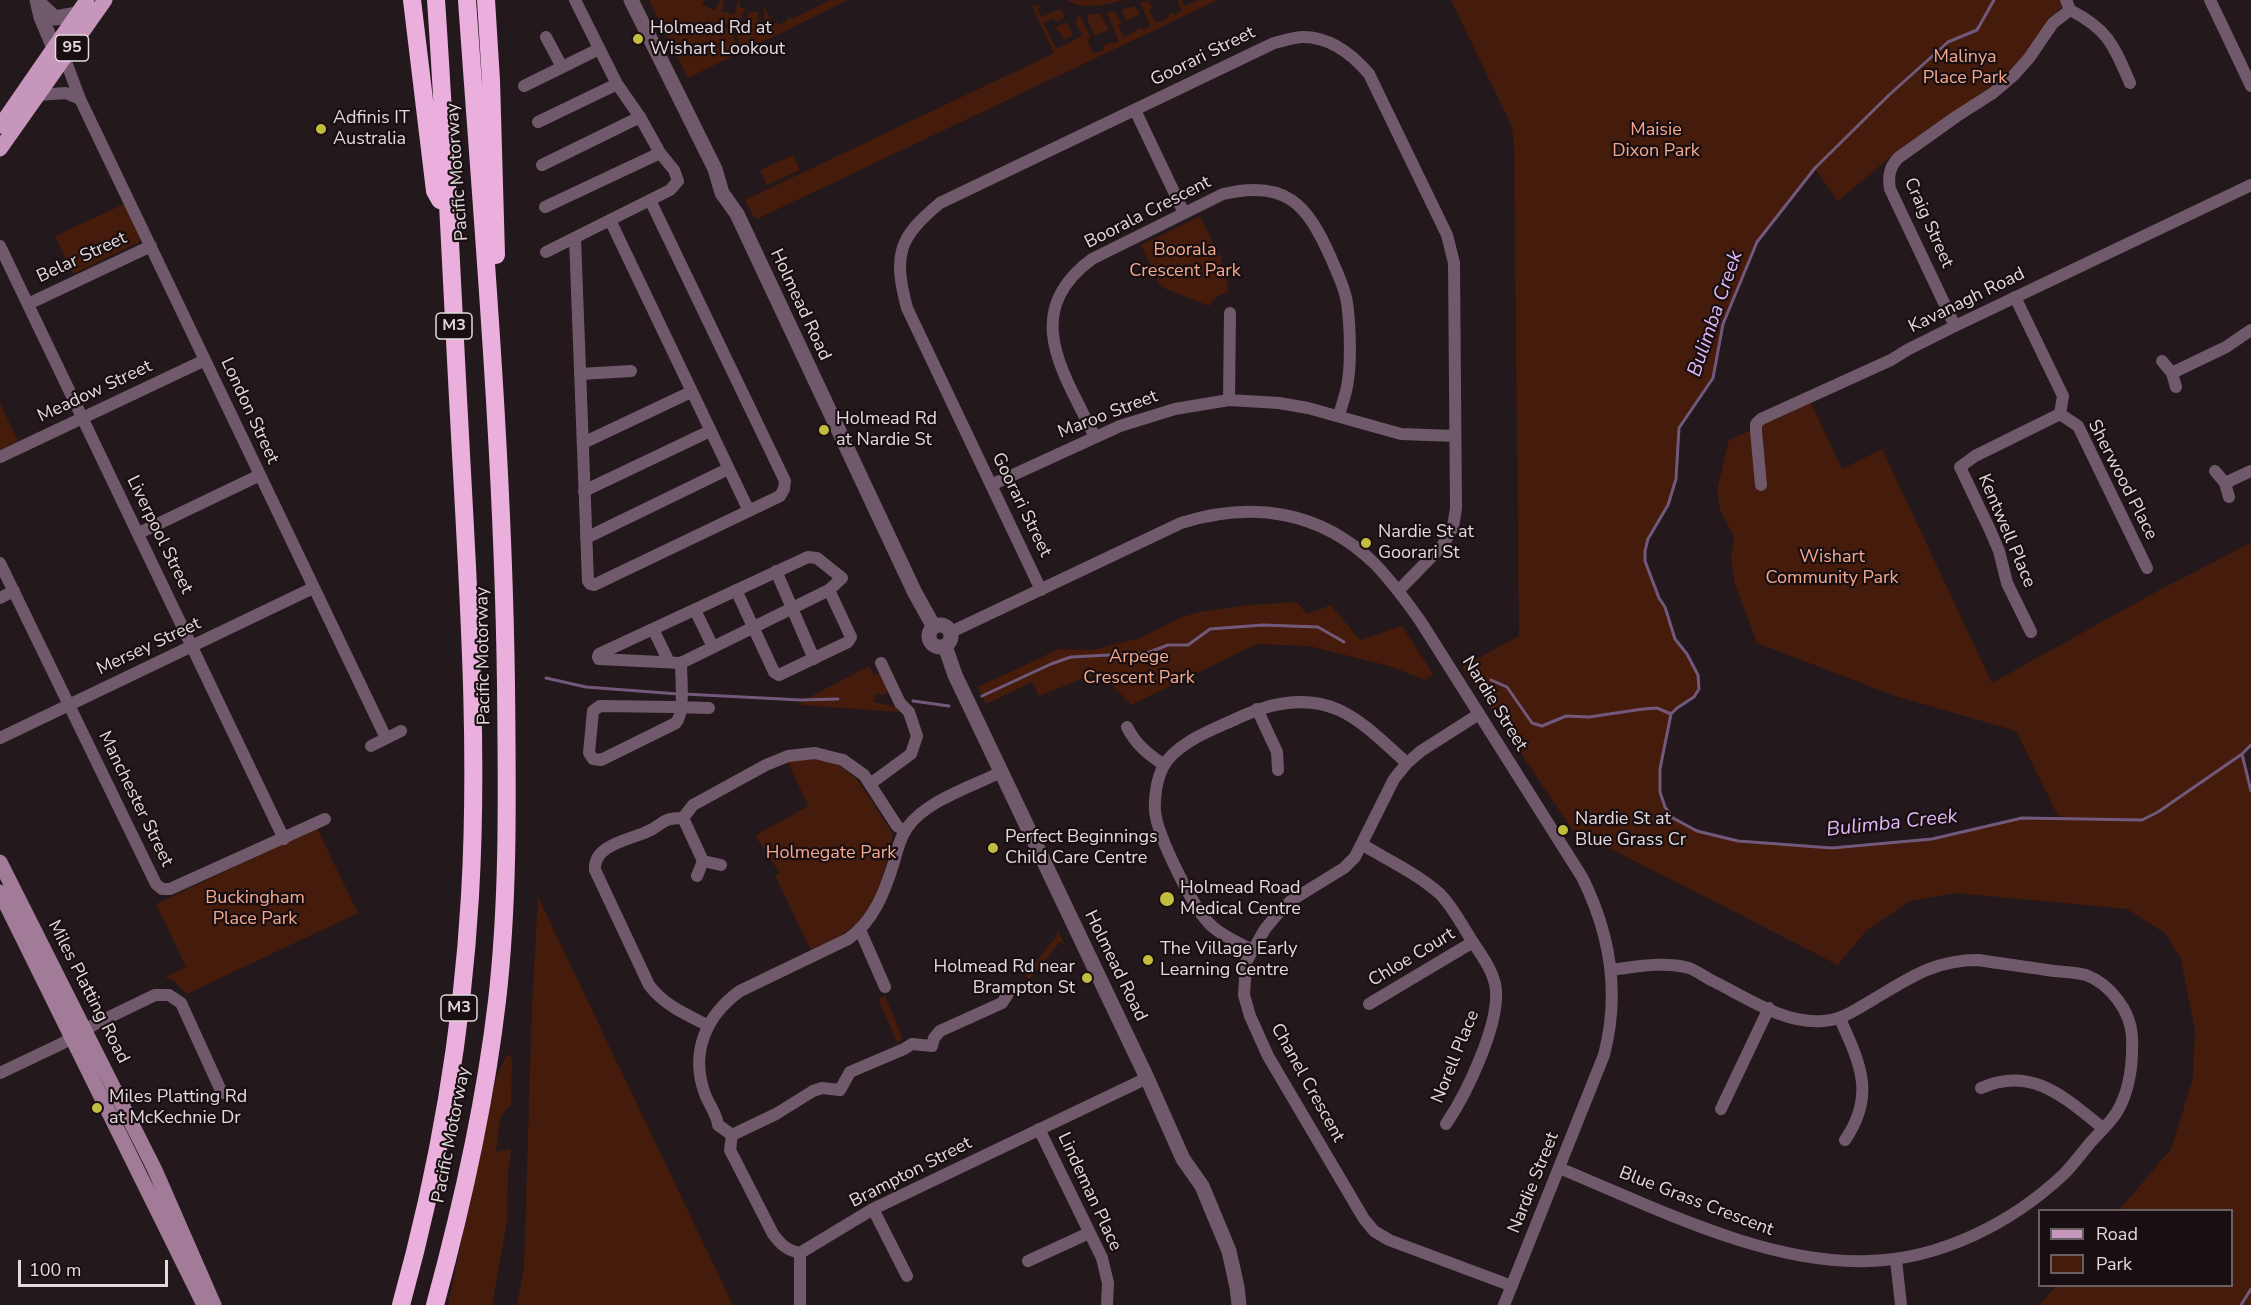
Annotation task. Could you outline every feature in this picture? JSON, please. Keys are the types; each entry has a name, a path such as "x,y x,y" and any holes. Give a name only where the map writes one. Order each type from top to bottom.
{"highway":[{"path":"412,0 435,191 448,216"},
{"name":"Pacific Motorway","path":"401,1305 431,1183 449,1083 462,985 470,897 473,794 473,706 435,0"},
{"name":"Pacific Motorway","path":"435,1305 453,1237 479,1115 497,1001 504,896 507,788 504,591 489,327 466,0"},
{"path":"486,0 491,80 497,297 489,327"}],"main road":[{"name":"95","path":"0,126 87,0"},
{"name":"95","path":"0,149 105,0"},
{"name":"Miles Platting Road","path":"0,862 155,1170 214,1305"},
{"name":"Miles Platting Road","path":"0,892 204,1305"}],"street":[{"path":"546,252 670,190 678,181 674,170 660,153 640,117 617,84 575,0"},
{"name":"Holmead Road","path":"631,0 715,169 722,193 737,214 915,593 934,627 930,633 930,640 935,646 948,639 955,675 1187,1166 1202,1186 1228,1251 1236,1277 1239,1305"},
{"path":"2210,0 2251,86"},
{"path":"38,2 55,18 77,14"},
{"path":"38,2 41,17 54,48"},
{"path":"2068,5 2099,28 2109,40 2130,82"},
{"name":"Craig Street","path":"1955,326 1890,189 1888,178 1891,166 1898,158 1993,93 2029,58 2068,5"},
{"path":"546,37 562,67"},
{"name":"Goorari Street","path":"1041,590 906,308 899,278 902,249 916,223 939,203 1274,43 1303,37 1330,43 1352,55 1369,74 1447,235 1454,263 1456,508 1453,527 1443,545 1399,590"},
{"path":"524,86 599,49"},
{"name":"London Street","path":"65,59 80,99 386,738"},
{"path":"538,122 617,84"},
{"path":"38,95 66,93 80,99"},
{"path":"1135,110 1184,213"},
{"path":"542,165 640,117"},
{"path":"545,207 660,153"},
{"name":"Kavanagh Road","path":"1761,485 1756,431 1756,424 1761,419 1892,360 1955,326 2251,185"},
{"name":"Boorala Crescent","path":"1095,437 1058,360 1053,338 1052,321 1056,301 1064,285 1075,272 1092,259 1223,194 1242,189 1275,191 1291,199 1305,212 1319,232 1336,269 1344,288 1348,310 1348,379 1339,415"},
{"path":"574,238 588,581 594,585 780,496 784,489 785,481 650,200"},
{"path":"610,220 749,511"},
{"name":"Liverpool Street","path":"0,246 284,839"},
{"name":"Belar Street","path":"28,304 151,246"},
{"path":"2015,297 2063,396 2060,414"},
{"path":"1229,400 1230,313"},
{"path":"2172,373 2226,347 2251,330"},
{"name":"Meadow Street","path":"0,457 205,360"},
{"path":"2162,361 2172,373 2176,387"},
{"path":"580,374 631,371"},
{"path":"583,443 691,392"},
{"name":"Maroo Street","path":"991,485 1095,437 1149,416 1229,400 1280,403 1339,415 1401,434 1455,436"},
{"name":"Sherwood Place","path":"2060,414 2078,426 2146,568"},
{"name":"Kentwell Place","path":"2031,632 2007,583 1999,551 1960,466 1975,456 2060,414"},
{"path":"584,490 710,431"},
{"path":"586,538 728,470"},
{"path":"2215,471 2224,483 2229,497"},
{"path":"2224,483 2251,471"},
{"path":"138,533 260,475"},
{"name":"Nardie Street","path":"948,639 1041,590 1181,523 1209,514 1242,510 1273,512 1326,529 1367,557 1399,590 1582,877 1599,916 1611,970 1610,1023 1606,1047 1504,1305"},
{"path":"808,557 817,558 842,578 829,590 713,647 675,663 599,659 598,657 599,654 736,590 808,557"},
{"name":"Manchester Street","path":"0,563 156,884 162,889 171,889 325,819"},
{"path":"776,571 814,659"},
{"name":"Mersey Street","path":"0,738 313,588"},
{"path":"736,590 774,672 780,675 848,642 851,637 829,590"},
{"path":"0,598 14,591"},
{"path":"695,610 713,647"},
{"path":"653,629 675,663 681,698 681,717 676,723 601,760 593,759 589,753 593,711 600,706 681,698 709,708"},
{"path":"870,784 910,754 917,736 909,712 900,703 881,663"},
{"path":"1252,950 1213,927 1197,910 1158,828 1155,810 1157,788 1164,765 1180,748 1196,738 1257,709 1289,702 1315,702 1338,710 1360,723 1407,763"},
{"path":"1257,709 1277,752 1278,770"},
{"name":"Chanel Crescent","path":"1479,714 1421,751 1407,763 1394,779 1355,857 1344,868 1292,900 1280,911 1246,962 1244,995 1250,1016 1268,1056 1364,1219 1374,1231 1389,1240 1512,1286"},
{"path":"1127,727 1133,739 1144,751 1164,765"},
{"path":"371,746 401,731"},
{"path":"708,1025 662,1001 648,985 594,870 594,864 604,851 657,826 676,824 691,815 705,800 766,765 788,756 810,753 843,760 864,775 892,817 906,829"},
{"path":"732,1135 720,1127 700,1079 700,1046 708,1025 729,999 740,991 848,939 860,930 875,910 906,829 936,804 1001,772"},
{"path":"683,818 704,861 721,866"},
{"name":"Norell Place","path":"1363,845 1441,895 1490,970 1495,984 1496,1003 1493,1023 1459,1106 1446,1124"},
{"path":"697,876 704,861"},
{"path":"860,930 885,987"},
{"name":"Chloe Court","path":"1370,1004 1473,942"},
{"name":"Blue Grass Crescent","path":"1559,1168 1710,1230 1776,1252 1823,1260 1868,1262 1896,1260 1958,1242 1986,1230 2013,1214 2065,1173 2117,1112 2127,1087 2133,1059 2131,1029 2124,1007 2107,988 2085,975 1978,960 1961,960 1941,964 1923,972 1840,1018 1805,1021 1790,1018 1690,969 1669,964 1611,970"},
{"path":"732,1135 776,1114 813,1091 822,1088 840,1089 850,1072 858,1068 904,1049 921,1052 939,1043 952,1027 1002,1003 1009,992"},
{"path":"0,1073 155,995 169,995 181,1003 222,1093"},
{"path":"1721,1109 1768,1008"},
{"path":"1840,1018 1858,1057 1863,1085 1859,1117 1845,1140"},
{"name":"Brampton Street","path":"800,1253 873,1209 1147,1078"},
{"path":"1981,1088 1994,1082 2015,1080 2038,1084 2061,1095 2103,1128"},
{"name":"Lindeman Place","path":"1039,1129 1105,1270 1108,1283 1107,1305"},
{"path":"732,1135 730,1150 773,1234 780,1244 790,1251 800,1253 800,1305"},
{"path":"873,1209 907,1276"},
{"path":"1028,1261 1089,1233"},
{"path":"1896,1260 1901,1305"}],"green space":[{"path":"649,0 704,0 702,5 715,10 720,0 724,0 721,11 734,15 738,1 740,1 740,8 745,8 738,28 741,34 746,35 750,32 745,24 749,12 758,12 760,31 765,31 764,8 773,24 777,22 778,25 830,0 848,0 742,52 735,30 727,24 719,24 732,30 736,48 733,56 688,78"},
{"path":"1029,0 1034,7 1038,5 1037,9 1041,17 1061,9 1064,17 1056,22 1054,18 1044,23 1056,49 1082,36 1076,23 1079,14 1091,38 1087,40 1093,53 1104,50 1103,46 1110,42 1112,44 1119,41 1107,13 1115,11 1122,23 1118,25 1124,38 1141,27 1143,30 1150,26 1141,3 1148,0 1153,8 1149,10 1156,23 1166,19 1172,12 1174,15 1182,11 1177,0 1182,0 1184,6 1199,0 1218,0 757,219 753,216 745,200 1054,53"},
{"path":"1067,0 1123,0 1086,6"},
{"name":"Maisie Dixon Park","path":"1451,0 2060,0 2062,7 2048,19 2024,55 2010,71 1989,88 1894,154 1838,201 1815,169 1757,242 1723,324 1713,378 1679,428 1676,479 1668,505 1648,539 1645,551 1645,561 1659,598 1665,607 1675,639 1687,654 1698,675 1699,689 1694,697 1671,714 1660,769 1660,792 1665,807 1673,818 1697,831 1738,841 1832,848 1932,839 2022,818 2060,820 2016,731 1895,696 1757,643 1735,584 1731,559 1734,537 1720,510 1717,490 1729,440 1811,403 1842,469 1882,449 1992,683 2161,589 2251,543 2251,745 2242,754 2251,791 2251,1305 2039,1305 2055,1287 2233,1287 2233,1209 2120,1209 2171,1149 2193,1078 2195,1031 2181,959 2166,934 2127,909 1956,893 1910,901 1866,931 1838,965 1586,836 1576,835 1462,667 1519,636 1512,127"},
{"path":"1135,6 1140,14 1126,21 1121,10"},
{"path":"1087,14 1100,14 1109,29 1095,36"},
{"path":"1067,22 1073,35 1064,40 1056,27"},
{"path":"793,155 800,170 767,185 760,170"},
{"path":"124,204 140,238 139,242 73,274 55,236"},
{"name":"Boorala Crescent Park","path":"1200,216 1221,258 1229,292 1218,296 1209,306 1161,287 1141,245"},
{"path":"0,403 18,441 0,450"},
{"name":"Arpege Crescent Park","path":"1297,602 1307,614 1331,605 1360,640 1402,626 1433,674 1425,680 1389,666 1309,646 1257,644 1131,705 1100,672 1039,696 1032,682 986,704 978,687 1059,649 1092,650 1140,638 1180,618 1199,612 1249,605"},
{"path":"869,666 874,675 881,672 888,689 885,695 875,694 874,702 896,707 899,712 801,705 802,701"},
{"name":"Holmegate Park","path":"814,757 840,766 857,779 893,834 880,882 863,916 846,932 811,950 775,876 780,873 755,836 808,806 788,762"},
{"name":"Buckingham Place Park","path":"317,828 358,913 187,994 173,980 165,977 186,967 156,904"},
{"path":"538,897 733,1305 517,1305 524,1266 532,1005"},
{"path":"1057,928 1065,945 1060,942 1029,980 1025,976 1057,935"},
{"path":"885,996 903,1039 897,1042 878,999"},
{"path":"507,1054 512,1057 511,1104 500,1118 496,1152 511,1149 507,1222 492,1305 448,1305 496,1077"}],"waterway":[{"name":"Bulimba Creek","path":"1994,0 1977,30 1948,42 1889,95 1815,168 1757,242 1723,324 1713,378 1679,428 1676,479 1668,505 1648,539 1645,561 1659,598 1665,607 1675,639 1687,654 1698,675 1699,689 1694,697 1671,714 1660,769 1660,792 1665,807 1673,818 1697,831 1738,841 1832,848 1932,839 2022,818 2142,820 2158,812 2242,754 2251,745"},
{"path":"982,696 1071,657 1147,653 1168,645 1188,645 1210,629 1263,625 1318,627 1344,642"},
{"path":"546,678 586,687 678,694"},
{"path":"1491,680 1507,687 1532,723 1542,726 1566,716 1589,717 1657,708 1671,714"},
{"path":"684,694 801,700 838,699"},
{"path":"913,701 949,706"},
{"name":"Bulimba Creek","path":"2242,754 2251,791"},
{"name":"Bulimba Creek","path":"2241,1305 2251,1289"}],"place":[{"name":"Holmead Rd at Wishart Lookout","path":"638,39"},
{"name":"Adfinis IT Australia","path":"321,129"},
{"name":"Holmead Rd at Nardie St","path":"824,430"},
{"name":"Nardie St at Goorari St","path":"1366,543"},
{"name":"Nardie St at Blue Grass Cr","path":"1563,830"},
{"name":"Perfect Beginnings Child Care Centre","path":"993,848"},
{"name":"Holmead Road Medical Centre","path":"1167,899"},
{"name":"The Village Early Learning Centre","path":"1148,960"},
{"name":"Holmead Rd near Brampton St","path":"1087,978"},
{"name":"Miles Platting Rd at McKechnie Dr","path":"97,1108"}],"park label":[{"name":"Malinya Place Park","path":"1965,68"},
{"name":"Wishart Community Park","path":"1832,568"}]}
